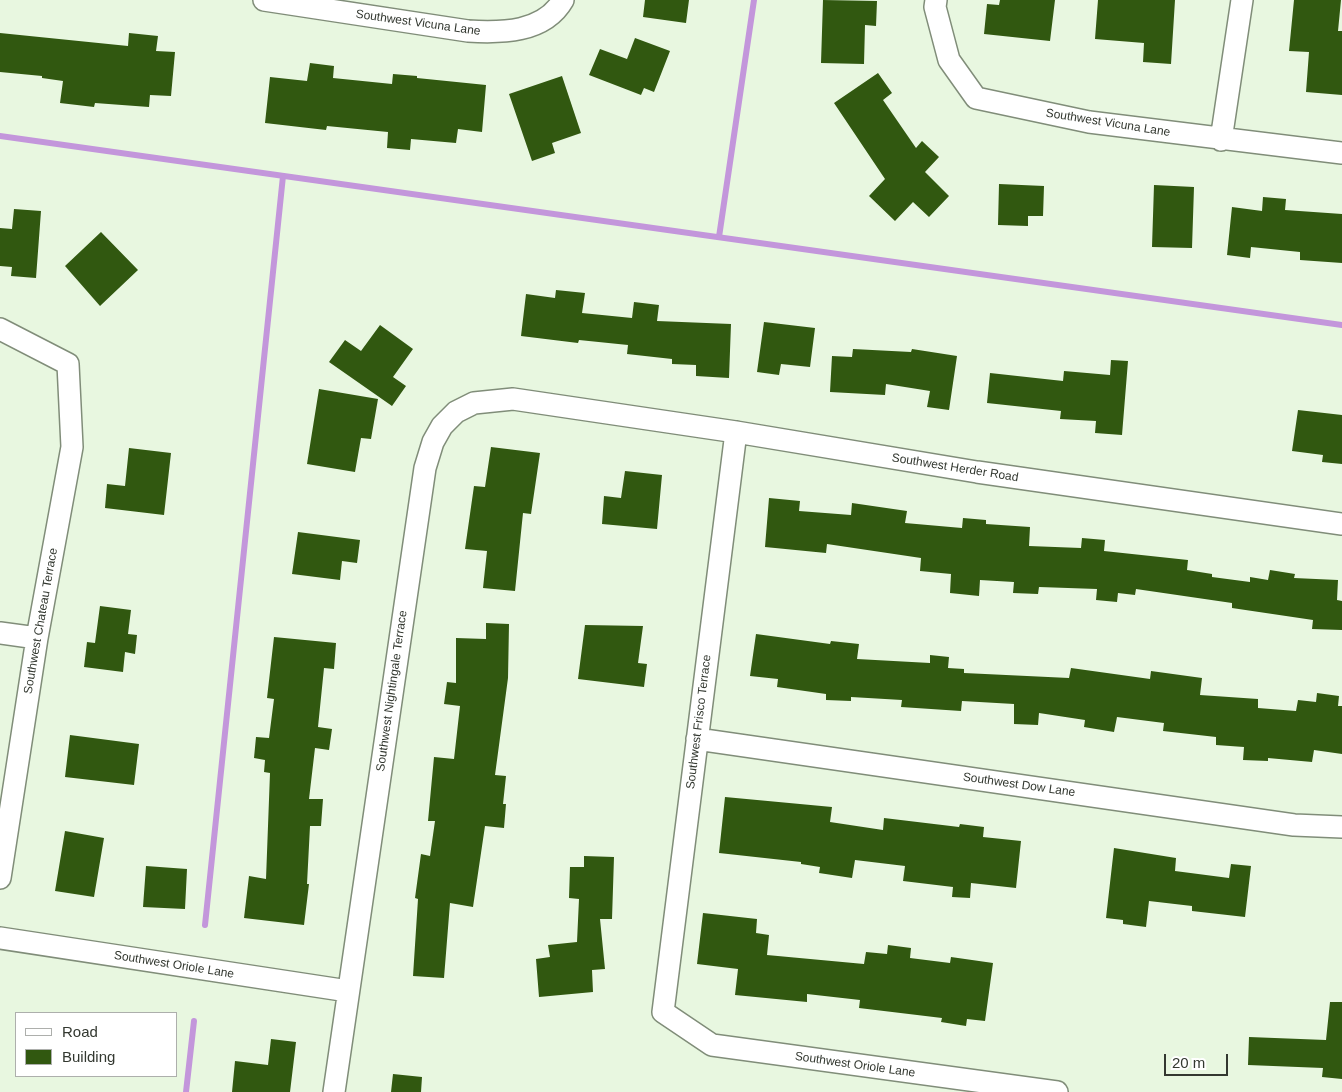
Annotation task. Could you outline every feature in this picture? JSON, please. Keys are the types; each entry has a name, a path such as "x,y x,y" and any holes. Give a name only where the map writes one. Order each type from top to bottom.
{"street":[{"name":"Southwest Vicuna Lane","path":"264,0 492,33 531,26 551,15 563,0"},
{"path":"1222,140 1242,0"},
{"name":"Southwest Vicuna Lane","path":"936,4 949,60 976,98 1089,122 1222,140 1342,153"},
{"name":"Southwest Chateau Terrace","path":"0,329 68,364 72,447 37,638 0,878"},
{"name":"Southwest Nightingale Terrace","path":"334,1092 425,468 433,442 442,426 456,412 474,403 512,399 568,407"},
{"name":"Southwest Herder Road","path":"568,407 736,432 977,472 1342,524"},
{"name":"Southwest Frisco Terrace","path":"663,1012 736,432"},
{"path":"0,633 37,638"},
{"name":"Southwest Dow Lane","path":"697,739 1294,825 1342,827"},
{"name":"Southwest Oriole Lane","path":"0,938 348,991"},
{"name":"Southwest Oriole Lane","path":"663,1012 712,1045 1057,1092"}],"building":[{"path":"645,0 689,0 686,23 643,17"},
{"path":"823,0 877,1 876,26 865,25 864,64 821,63"},
{"path":"1000,0 1055,0 1050,41 984,34 987,4 999,5"},
{"path":"1098,0 1175,0 1171,64 1143,62 1144,43 1095,39"},
{"path":"1294,0 1341,0 1338,31 1342,31 1342,95 1306,92 1309,52 1289,51"},
{"path":"0,33 128,46 129,33 158,36 156,51 175,52 171,96 150,95 149,107 95,103 94,107 60,103 63,81 42,78 42,76 0,72"},
{"path":"635,38 670,51 654,92 644,88 641,95 589,75 600,49 627,59"},
{"path":"310,63 334,66 333,78 392,84 393,74 486,85 482,132 458,129 456,143 411,139 410,150 387,148 388,132 327,126 326,130 265,123 270,77 307,81"},
{"path":"878,73 892,93 883,100 916,148 922,141 939,157 925,172 949,196 929,217 913,202 895,221 869,196 885,179 834,103"},
{"path":"562,76 581,133 552,143 555,153 532,161 509,94"},
{"path":"999,184 1044,186 1043,216 1028,216 1028,226 998,225"},
{"path":"1154,185 1194,187 1192,248 1152,247"},
{"path":"1263,197 1286,199 1285,210 1342,214 1342,263 1300,260 1300,252 1251,247 1250,258 1227,255 1232,207 1262,211"},
{"path":"14,209 41,211 36,278 11,276 12,267 0,266 0,228 12,229"},
{"path":"101,232 138,270 100,306 65,266"},
{"path":"556,290 585,293 582,313 632,318 634,302 659,305 657,321 731,324 729,378 696,376 696,365 672,364 672,359 627,354 628,345 579,340 578,343 521,336 526,294 555,298"},
{"path":"764,322 815,328 810,367 781,364 779,375 757,372"},
{"path":"380,325 413,349 393,377 406,386 392,406 329,362 345,340 361,351"},
{"path":"853,349 911,352 912,349 957,356 949,410 927,407 930,391 886,384 885,395 830,392 832,356 852,357"},
{"path":"1111,360 1128,361 1122,435 1095,433 1096,421 1060,419 1061,411 987,403 990,373 1063,381 1064,371 1110,375"},
{"path":"319,389 378,399 371,439 361,438 355,472 307,464"},
{"path":"1298,410 1342,415 1342,464 1322,462 1323,455 1292,451"},
{"path":"491,447 540,453 531,514 523,513 515,591 483,588 487,551 465,549 474,486 485,487"},
{"path":"129,448 171,453 164,515 105,508 107,484 125,486"},
{"path":"625,471 662,475 657,529 602,524 604,496 621,498"},
{"path":"769,498 800,501 799,511 851,515 852,503 907,511 905,523 962,528 963,518 986,520 986,524 1030,527 1029,546 1081,548 1082,538 1105,540 1104,551 1188,560 1187,570 1212,574 1212,577 1250,582 1250,577 1268,580 1270,570 1295,574 1294,578 1338,580 1337,600 1342,601 1342,630 1312,629 1313,620 1232,608 1232,603 1136,589 1135,595 1118,593 1117,602 1096,600 1097,589 1039,587 1038,594 1013,593 1014,582 980,580 979,596 950,593 951,574 920,571 921,558 827,544 826,553 765,547"},
{"path":"298,532 360,540 357,563 342,561 340,580 292,574"},
{"path":"100,606 131,610 128,634 137,635 135,654 125,652 123,672 84,667 87,642 95,643"},
{"path":"486,623 509,624 508,678 495,775 506,776 503,804 506,804 504,828 485,826 473,907 450,903 444,978 413,976 418,899 415,898 421,854 430,856 435,821 428,821 434,757 454,759 460,706 444,704 447,682 456,683 456,638 486,639"},
{"path":"585,625 643,626 638,663 647,664 644,687 578,679"},
{"path":"756,634 830,644 831,641 859,644 857,659 930,663 930,655 949,657 948,668 964,669 964,673 1069,678 1071,668 1150,679 1151,671 1202,678 1200,695 1258,699 1258,708 1296,711 1298,700 1316,702 1317,693 1339,696 1338,706 1342,706 1342,754 1314,750 1312,762 1268,758 1268,761 1243,760 1244,747 1216,745 1216,737 1163,731 1164,723 1117,717 1114,732 1084,727 1085,720 1039,713 1038,725 1014,724 1014,704 962,701 961,711 901,707 902,700 851,697 851,701 826,700 826,694 777,687 778,679 750,676"},
{"path":"274,637 336,643 334,669 324,668 318,727 332,729 329,750 315,748 309,799 323,799 321,826 310,826 307,884 309,884 304,925 244,918 249,876 266,879 270,773 264,772 265,760 254,758 256,737 269,738 274,699 267,698"},
{"path":"70,735 139,744 134,785 65,777"},
{"path":"725,797 832,807 830,822 883,830 884,818 959,827 960,824 984,827 983,837 1021,841 1016,888 971,883 970,898 952,897 953,887 903,881 905,866 855,860 852,878 819,873 820,867 801,864 801,862 719,853"},
{"path":"65,831 104,838 94,897 55,891"},
{"path":"1114,848 1176,858 1175,871 1229,878 1231,864 1251,866 1245,917 1192,911 1192,906 1149,901 1146,927 1123,924 1123,920 1106,918"},
{"path":"584,856 614,857 612,919 600,919 605,969 592,970 593,992 539,997 536,959 550,957 548,945 577,942 579,899 569,898 570,867 584,867"},
{"path":"146,866 187,869 185,909 143,907"},
{"path":"703,913 757,919 756,933 769,935 767,955 864,964 866,952 887,954 888,945 911,948 910,958 950,963 951,957 993,963 985,1021 967,1019 966,1026 941,1022 942,1018 859,1008 860,1000 807,994 807,1002 735,995 738,969 697,964"},
{"path":"1330,1002 1342,1002 1342,1079 1322,1077 1323,1068 1248,1065 1249,1037 1326,1040"},
{"path":"271,1039 296,1042 290,1092 232,1092 235,1061 268,1065"},
{"path":"393,1074 422,1077 421,1092 391,1092"}],"waterway":[{"path":"719,237 754,0"},
{"path":"0,136 1342,325"},
{"path":"205,925 283,176"},
{"path":"186,1092 194,1021"}]}
